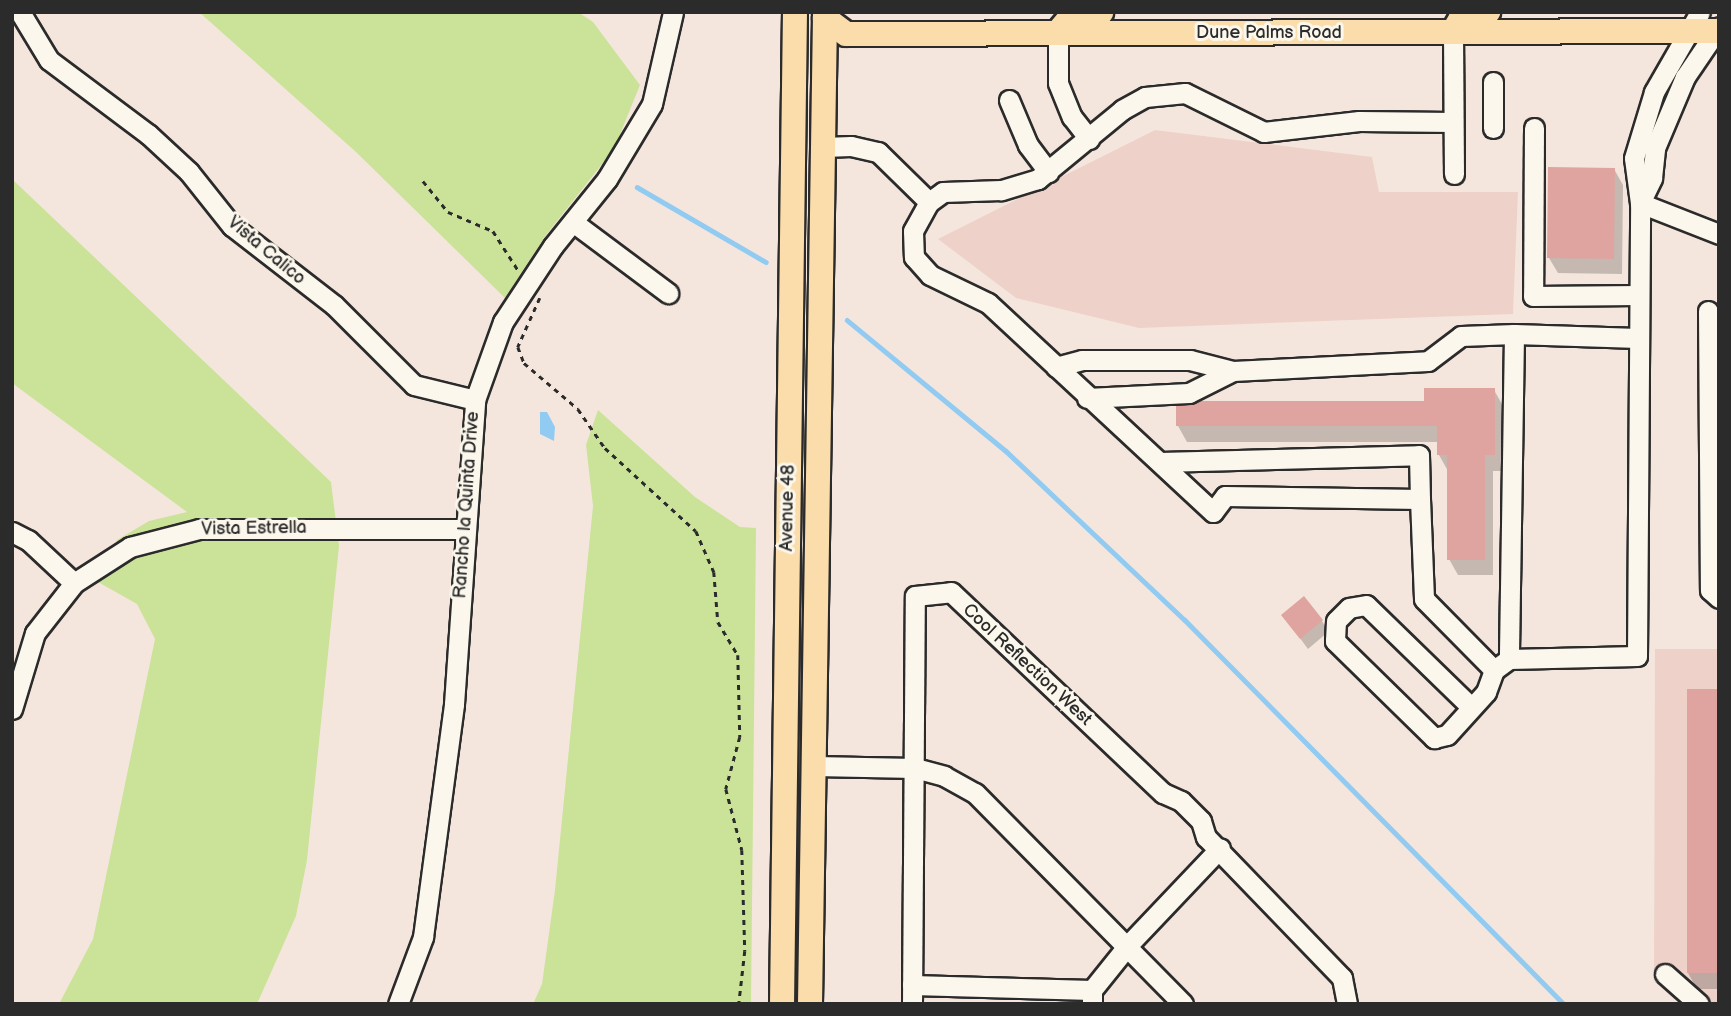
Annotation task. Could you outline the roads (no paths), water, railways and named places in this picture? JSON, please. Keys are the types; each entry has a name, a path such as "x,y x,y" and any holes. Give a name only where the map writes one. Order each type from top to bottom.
{"main road":[{"path":"1058,33 1069,19 1101,12"},
{"path":"1195,33 1261,20 1269,12"},
{"path":"1453,33 1461,18 1488,12"},
{"path":"795,16 828,14"},
{"name":"Dune Palms Road","path":"828,14 846,34 1453,33 1708,26"},
{"name":"Avenue 48","path":"810,1004 823,147 828,14"},
{"name":"Avenue 48","path":"782,1004 795,16"},
{"path":"785,766 814,766"},
{"path":"782,950 794,1004"}],"street":[{"name":"Vista Calico","path":"20,12 49,60 148,134 189,172 232,226 334,304 414,385 475,400"},
{"name":"Rancho la Quinta Drive","path":"398,1004 423,937 454,704 463,529 475,400 503,322 573,222 607,179 652,104 673,12"},
{"path":"1160,462 1419,455 1424,599 1501,664 1637,656 1640,203 1634,158 1643,121 1708,26"},
{"path":"1640,203 1652,178 1654,148 1708,26"},
{"path":"1058,33 1058,83 1072,117 1089,139"},
{"path":"1453,33 1454,174"},
{"path":"1493,82 1493,128"},
{"path":"1420,499 1225,496 1213,512 1087,398 988,303 930,275 914,257 913,230 929,202 943,192 1001,190 1048,172 1145,97 1185,93 1264,132 1359,121 1454,122"},
{"path":"1009,100 1028,145 1048,172"},
{"path":"1534,128 1533,296 1639,295"},
{"path":"823,147 851,146 878,152 929,202"},
{"path":"1640,203 1719,234"},
{"path":"573,222 668,293"},
{"path":"1708,311 1714,356 1714,540 1710,590 1719,598"},
{"path":"1056,367 1082,360 1190,360 1233,371 1428,361 1461,336 1514,334 1638,338"},
{"path":"1471,707 1366,605 1349,608 1336,621 1335,641 1434,738 1447,735 1486,692 1501,664 1514,334"},
{"path":"1087,398 1189,393 1233,371"},
{"name":"Vista Estrella","path":"12,709 35,633 74,583 130,547 199,529 463,529"},
{"path":"12,532 28,540 74,583"},
{"name":"Cool Reflection West","path":"1220,848 1129,944 1092,997 912,994 915,596 951,592 1163,793 1181,801 1201,821 1206,837 1220,848 1342,978 1347,1004"},
{"path":"814,766 915,768 944,776 975,793 1129,944 1183,1004"},
{"path":"1665,974 1699,1004"}],"water":[{"path":"540,412 547,412 555,427 554,441 540,434"}],"waterway":[{"path":"637,187 766,262"},
{"path":"847,320 1006,451 1185,620 1564,1004"}]}
